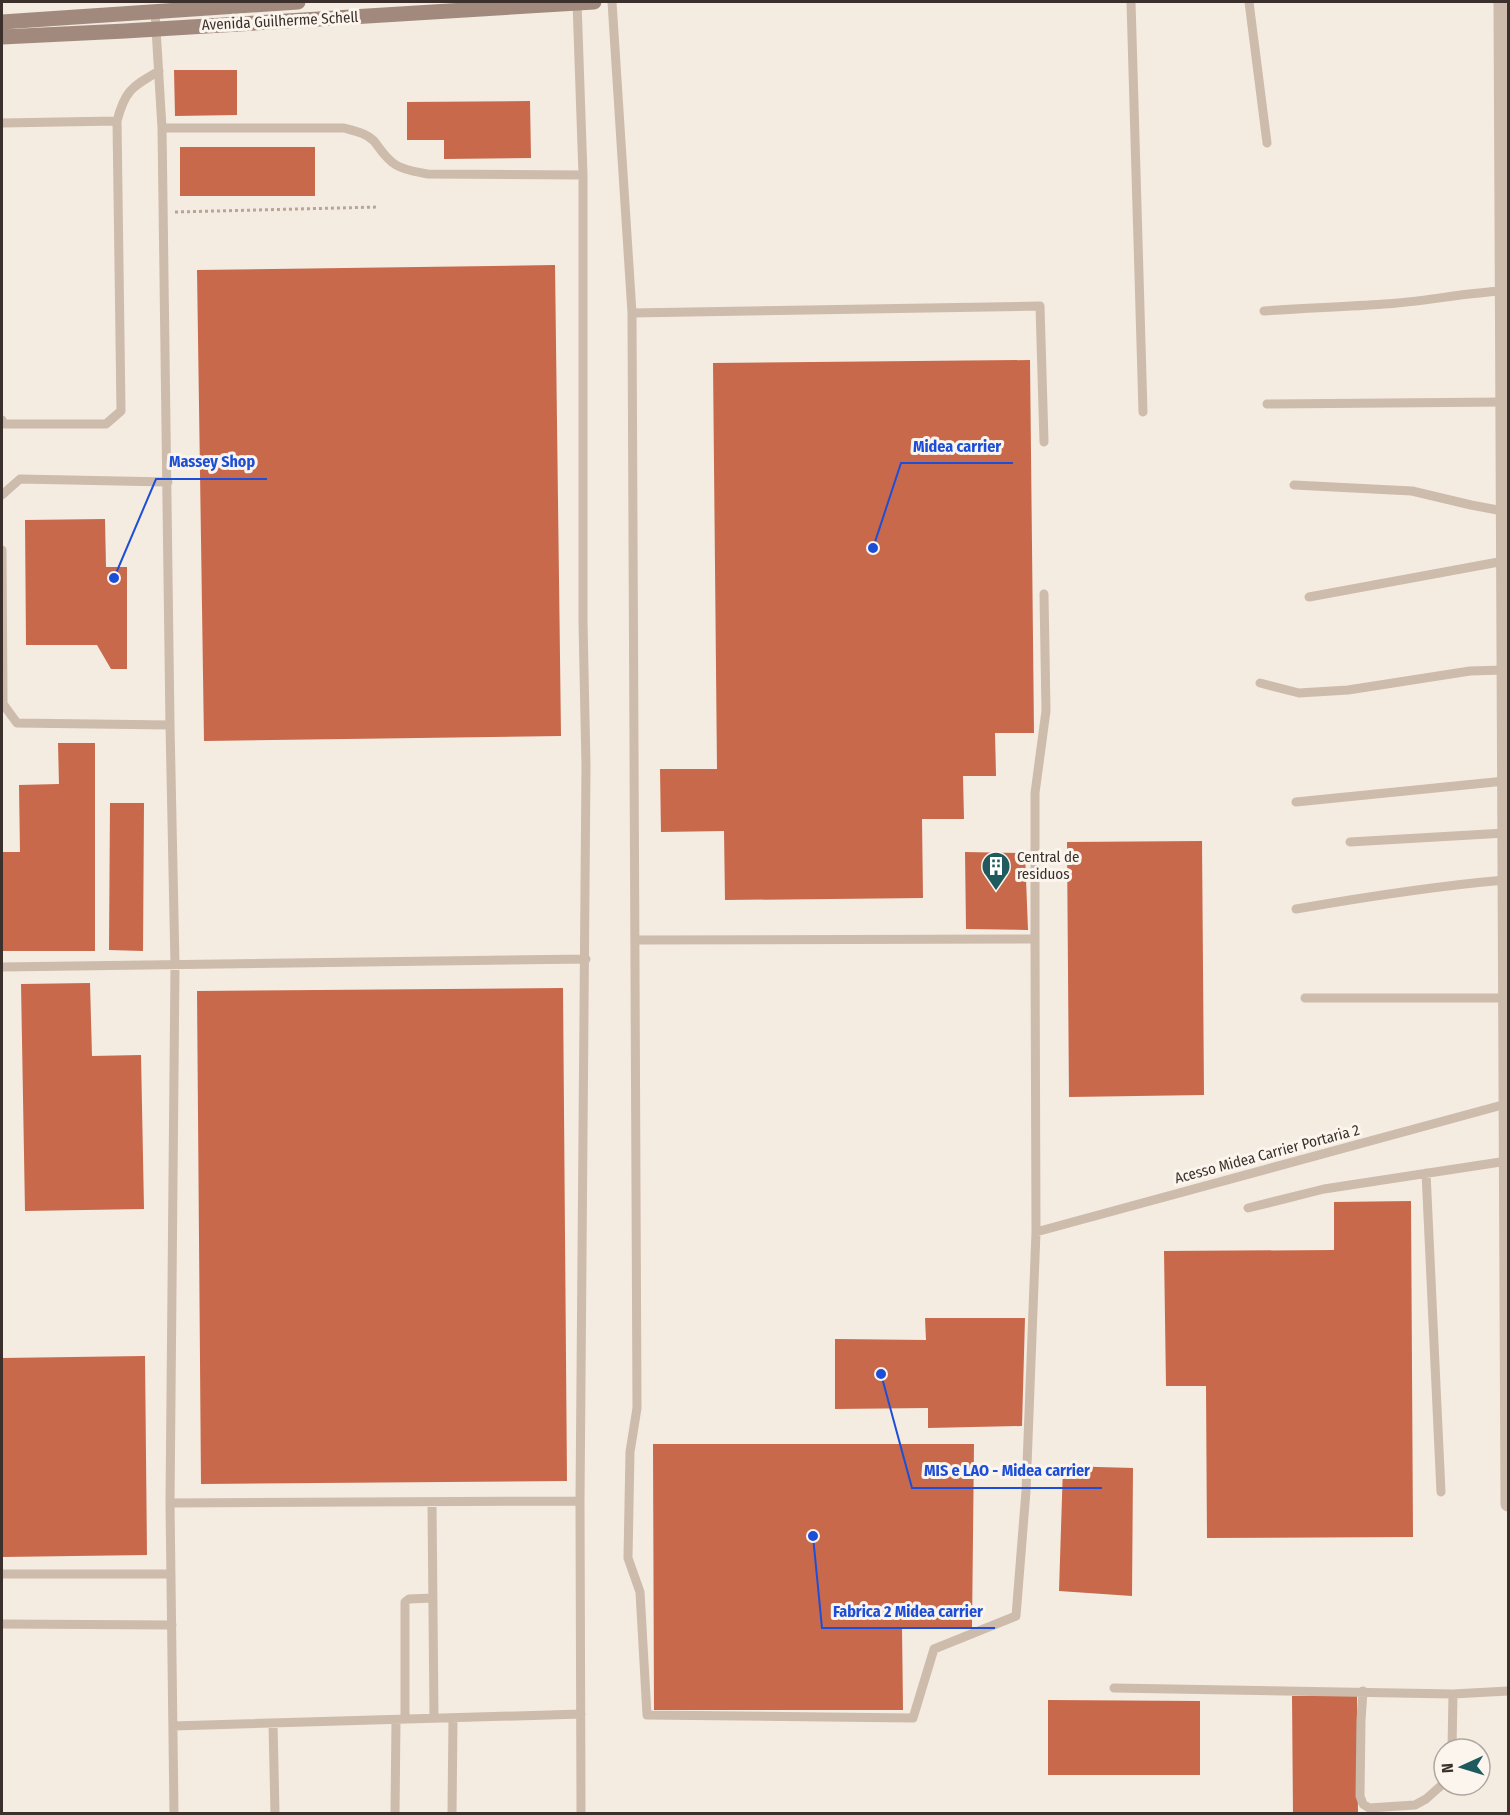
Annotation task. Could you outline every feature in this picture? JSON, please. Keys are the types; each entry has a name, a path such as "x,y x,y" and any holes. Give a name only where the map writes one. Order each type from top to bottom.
{"main road":[{"name":"Avenida Guilherme Schell","path":"2,22 298,2"},
{"name":"Avenida Guilherme Schell","path":"2,37 594,2"}],"street":[{"path":"1501,2 1509,1504"}],"lane":[{"path":"577,2 583,175 586,766 580,1501 581,1814"},
{"path":"612,2 632,313 637,1408 630,1452 628,1558 640,1592 647,1715 913,1718 934,1649 1016,1616 1026,1491 1036,1232 1035,793 1046,711 1044,594"},
{"path":"1131,2 1143,412"},
{"path":"1249,2 1267,143"},
{"path":"155,12 162,128 175,965 170,1503 174,1814"},
{"path":"2,420 4,424 106,424 121,411 117,121 126,94 138,83 159,71"},
{"path":"2,123 117,121"},
{"path":"162,128 344,128 359,132 372,140 388,159 413,172 583,175"},
{"path":"1264,311 1385,304 1502,291"},
{"path":"632,313 1040,306 1044,442"},
{"path":"1268,404 1503,402"},
{"path":"2,495 20,479 168,482"},
{"path":"1294,485 1413,491 1503,511"},
{"path":"2,550 3,704 17,723 170,725"},
{"path":"1309,597 1504,561"},
{"path":"1260,683 1299,693 1328,692 1470,671 1504,670"},
{"path":"1296,802 1505,781"},
{"path":"1350,842 1505,833"},
{"path":"1296,909 1505,880"},
{"path":"635,940 1035,939"},
{"path":"2,967 586,959"},
{"path":"1305,998 1506,998"},
{"name":"Acesso Midea Carrier Portaria 2","path":"1036,1232 1506,1104"},
{"path":"1248,1208 1324,1189 1507,1161"},
{"path":"1426,1173 1441,1492"},
{"path":"170,1503 580,1501"},
{"path":"432,1502 434,1718"},
{"path":"2,1574 171,1574"},
{"path":"395,1814 405,1602 409,1599 433,1598"},
{"path":"2,1624 172,1625"},
{"path":"1114,1688 1453,1694 1509,1691"},
{"path":"1363,1691 1360,1796 1363,1804 1369,1808 1415,1804 1432,1794"},
{"path":"1452,1737 1453,1694"},
{"path":"173,1726 581,1714"},
{"path":"452,1814 453,1718"},
{"path":"273,1724 275,1814"}],"path":[{"path":"162,212 379,207"}],"building":[{"path":"174,70 237,70 237,115 175,116"},
{"path":"530,101 531,158 444,159 444,140 407,140 407,102"},
{"path":"180,147 315,147 315,196 180,196"},
{"path":"555,265 561,736 204,741 197,270"},
{"path":"1030,360 1034,733 995,733 996,776 963,776 964,819 922,819 923,898 725,900 724,831 661,832 660,769 717,769 713,363"},
{"path":"105,519 106,567 127,567 127,669 111,669 97,645 26,645 25,520"},
{"path":"58,743 95,743 95,951 2,951 2,852 20,852 19,785 59,784"},
{"path":"110,803 144,803 143,951 109,950"},
{"path":"1202,841 1204,1095 1069,1097 1067,842"},
{"name":"Central de residuos","path":"965,852 1025,853 1028,930 966,929"},
{"path":"90,983 92,1056 141,1055 144,1209 25,1211 21,984"},
{"path":"563,988 567,1481 201,1484 197,991"},
{"path":"1411,1201 1413,1537 1207,1538 1206,1386 1166,1386 1164,1251 1334,1250 1334,1202"},
{"path":"925,1318 1025,1318 1022,1426 928,1428 928,1408 835,1409 835,1339 926,1340"},
{"path":"145,1356 147,1555 2,1557 2,1358"},
{"path":"653,1444 974,1444 972,1627 902,1627 903,1710 654,1710"},
{"path":"1063,1466 1133,1468 1132,1596 1059,1591"},
{"path":"1292,1696 1357,1696 1358,1814 1293,1814"},
{"path":"1048,1700 1200,1701 1200,1775 1048,1775"}],"place":[{"name":"Midea carrier","path":"873,548"},
{"name":"Massey Shop","path":"114,578"},
{"name":"Central de residuos","path":"996,892"},
{"name":"MIS e LAO - Midea carrier","path":"881,1374"},
{"name":"Fabrica 2 Midea carrier","path":"813,1536"}]}
